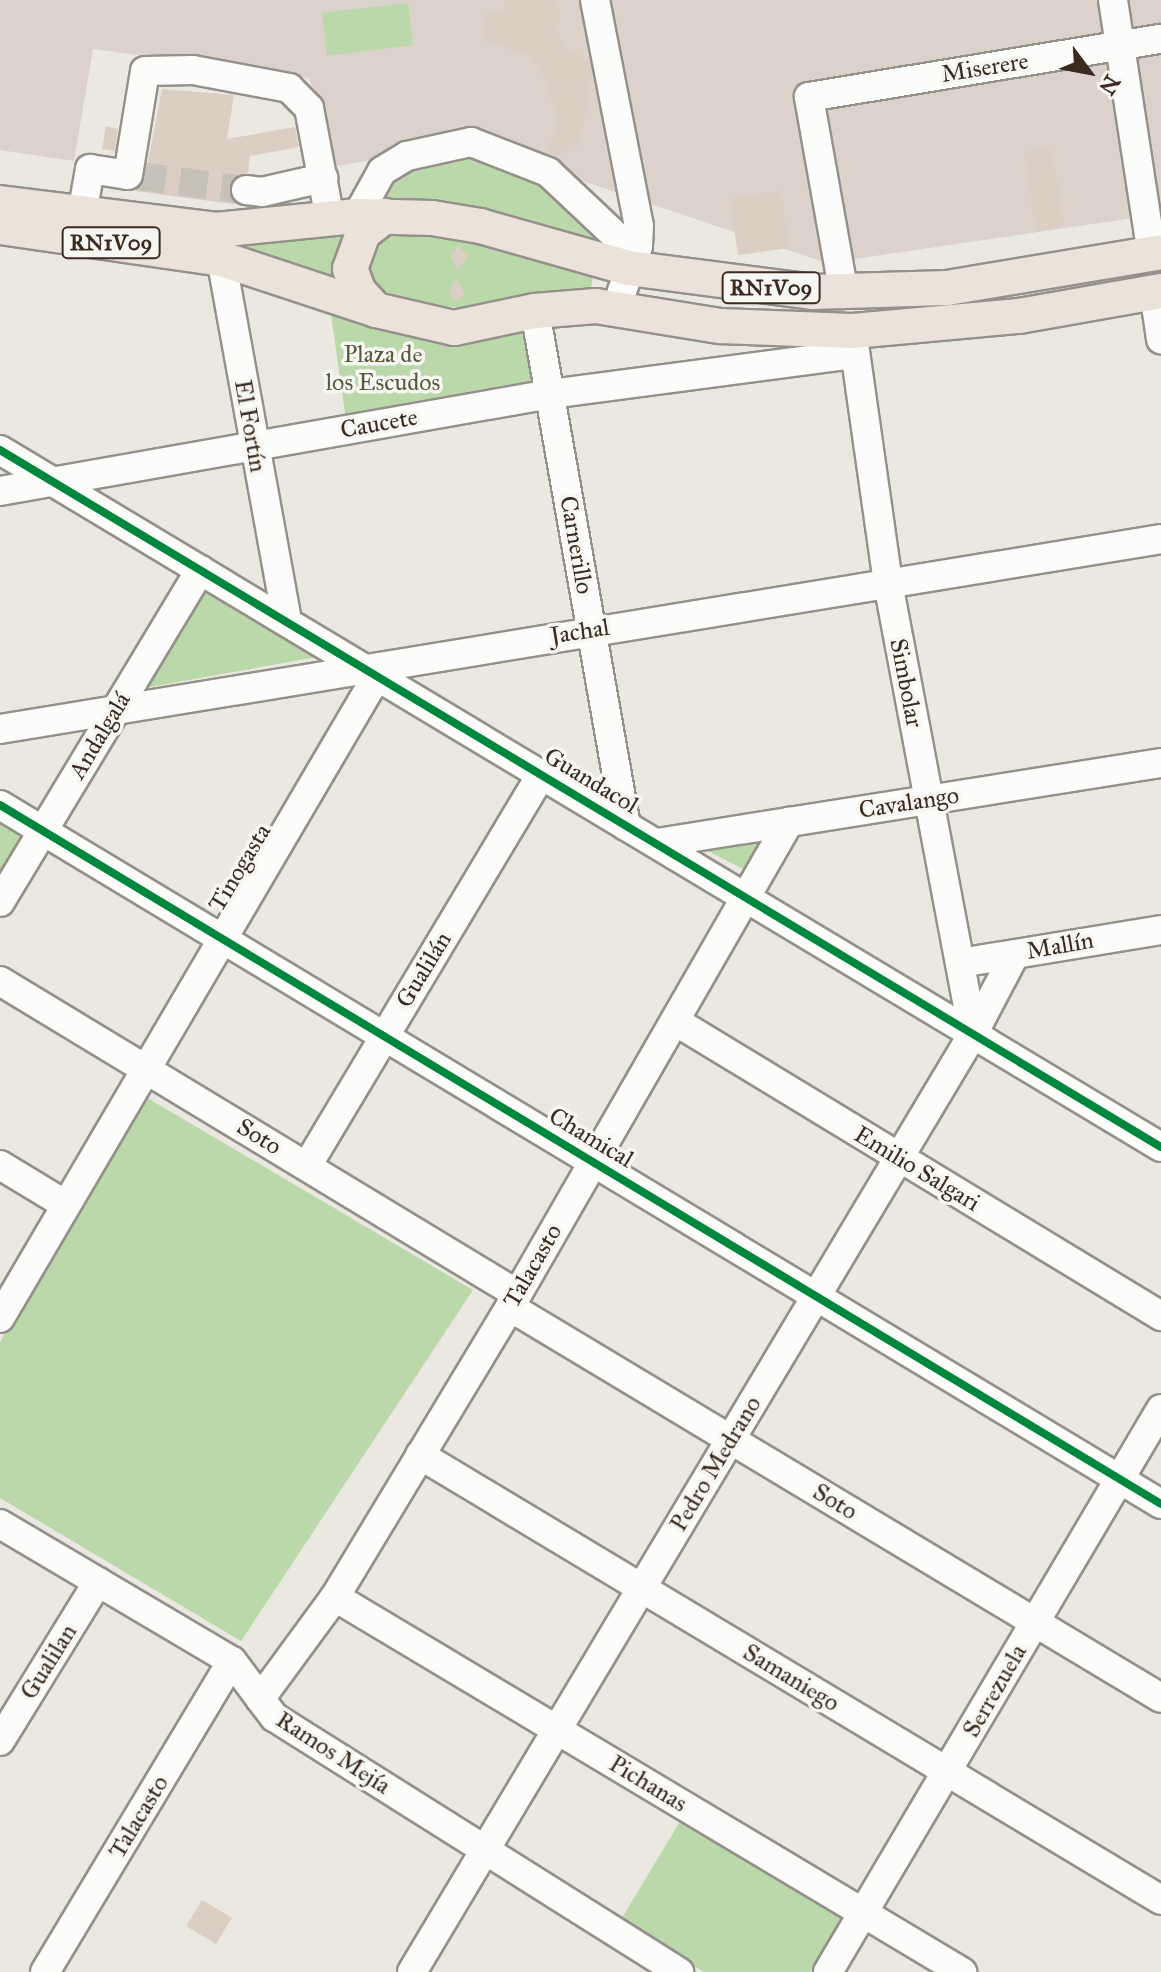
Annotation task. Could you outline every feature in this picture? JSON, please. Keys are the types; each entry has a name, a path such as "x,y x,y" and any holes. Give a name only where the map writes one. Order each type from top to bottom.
{"main road":[{"name":"RN1V09","path":"0,203 82,214 219,245 376,310 454,328 535,311 616,308 720,326 854,342 1157,292"},
{"name":"RN1V09","path":"0,227 219,245 357,217 480,226 844,294 947,288 1157,253"},
{"path":"357,217 363,233 350,269 359,292 376,310"}],"street":[{"path":"595,0 639,226 633,257 616,308"},
{"path":"1113,0 1157,253"},
{"name":"Miserere","path":"844,294 809,97 1161,39"},
{"path":"82,214 90,169 133,175 145,71 193,70 289,88 309,108 323,178 357,217 382,171 407,156 471,142 548,172 616,236 633,257"},
{"path":"246,190 262,192 323,178"},
{"name":"El Fortín","path":"219,245 287,622"},
{"path":"1157,292 1161,339"},
{"name":"Carnerillo","path":"535,311 626,826"},
{"name":"Caucete","path":"0,491 854,342"},
{"name":"Simbolar","path":"854,342 888,583 973,1034"},
{"name":"Guandacol","path":"0,450 1161,1147"},
{"name":"Jachal","path":"0,729 119,706 370,672 592,630 1161,539"},
{"name":"Andalgalá","path":"0,902 200,570"},
{"name":"Tinogasta","path":"0,1318 146,1069 370,672"},
{"name":"Cavalango","path":"657,843 1161,763"},
{"name":"Gualilán","path":"307,1166 541,775"},
{"name":"Chamical","path":"0,805 1161,1504"},
{"name":"Talacasto","path":"260,1699 335,1597 514,1300 789,822"},
{"name":"Mallín","path":"960,963 1161,930"},
{"name":"Pedro Medrano","path":"412,1972 973,1034 1015,954"},
{"name":"Soto","path":"0,981 307,1166 730,1439 1161,1698"},
{"name":"Emilio Salgari","path":"675,1021 1161,1316"},
{"path":"0,1165 66,1205"},
{"name":"Serrezuela","path":"828,1972 1161,1409"},
{"name":"Samaniego","path":"420,1455 1161,1900"},
{"name":"Ramos Mejía","path":"0,1524 232,1661 260,1699 283,1723 679,1972"},
{"name":"Gualilan","path":"0,1741 98,1582"},
{"name":"Pichanas","path":"335,1597 962,1972"},
{"name":"Talacasto","path":"45,1972 232,1661"}],"shaded area":[{"path":"0,0 1161,0 1161,214 827,263 469,143 337,166 309,78 93,49 74,161 0,150"}],"green space":[{"path":"408,3 413,45 327,56 322,13"},
{"path":"471,142 548,172 614,246 376,200 387,178"},
{"path":"348,230 341,285 225,250 222,232"},
{"path":"391,233 447,234 593,277 591,287 470,309 413,302 379,289 368,267 376,245"},
{"name":"Plaza de los Escudos","path":"330,307 528,323 539,386 346,421"},
{"path":"208,585 328,655 144,688"},
{"path":"0,816 26,832 0,875"},
{"path":"767,833 753,869 745,870 704,849"},
{"path":"144,1096 473,1290 241,1641 0,1498 0,1342"},
{"path":"681,1820 843,1919 811,1972 704,1972 620,1921"}],"building":[{"path":"506,0 556,0 560,17 555,30 571,55 583,48 583,61 590,62 592,71 579,147 570,144 561,154 546,153 558,122 543,73 525,54 482,39 487,12 502,14"},
{"path":"162,89 234,95 227,139 295,127 299,147 250,156 248,173 239,175 229,187 240,205 135,191 145,178"},
{"path":"106,126 118,129 115,151 102,149"},
{"path":"1052,148 1064,227 1036,231 1024,152"},
{"path":"781,191 789,248 738,255 730,199"},
{"path":"459,246 468,256 458,270 450,255"},
{"path":"457,278 465,295 456,302 448,292"},
{"path":"202,1900 232,1918 216,1944 186,1926"}],"tunnel":[{"path":"138,176 246,190"}],"cycle path":[{"path":"0,450 1161,1147"},
{"path":"0,805 1161,1504"}]}
